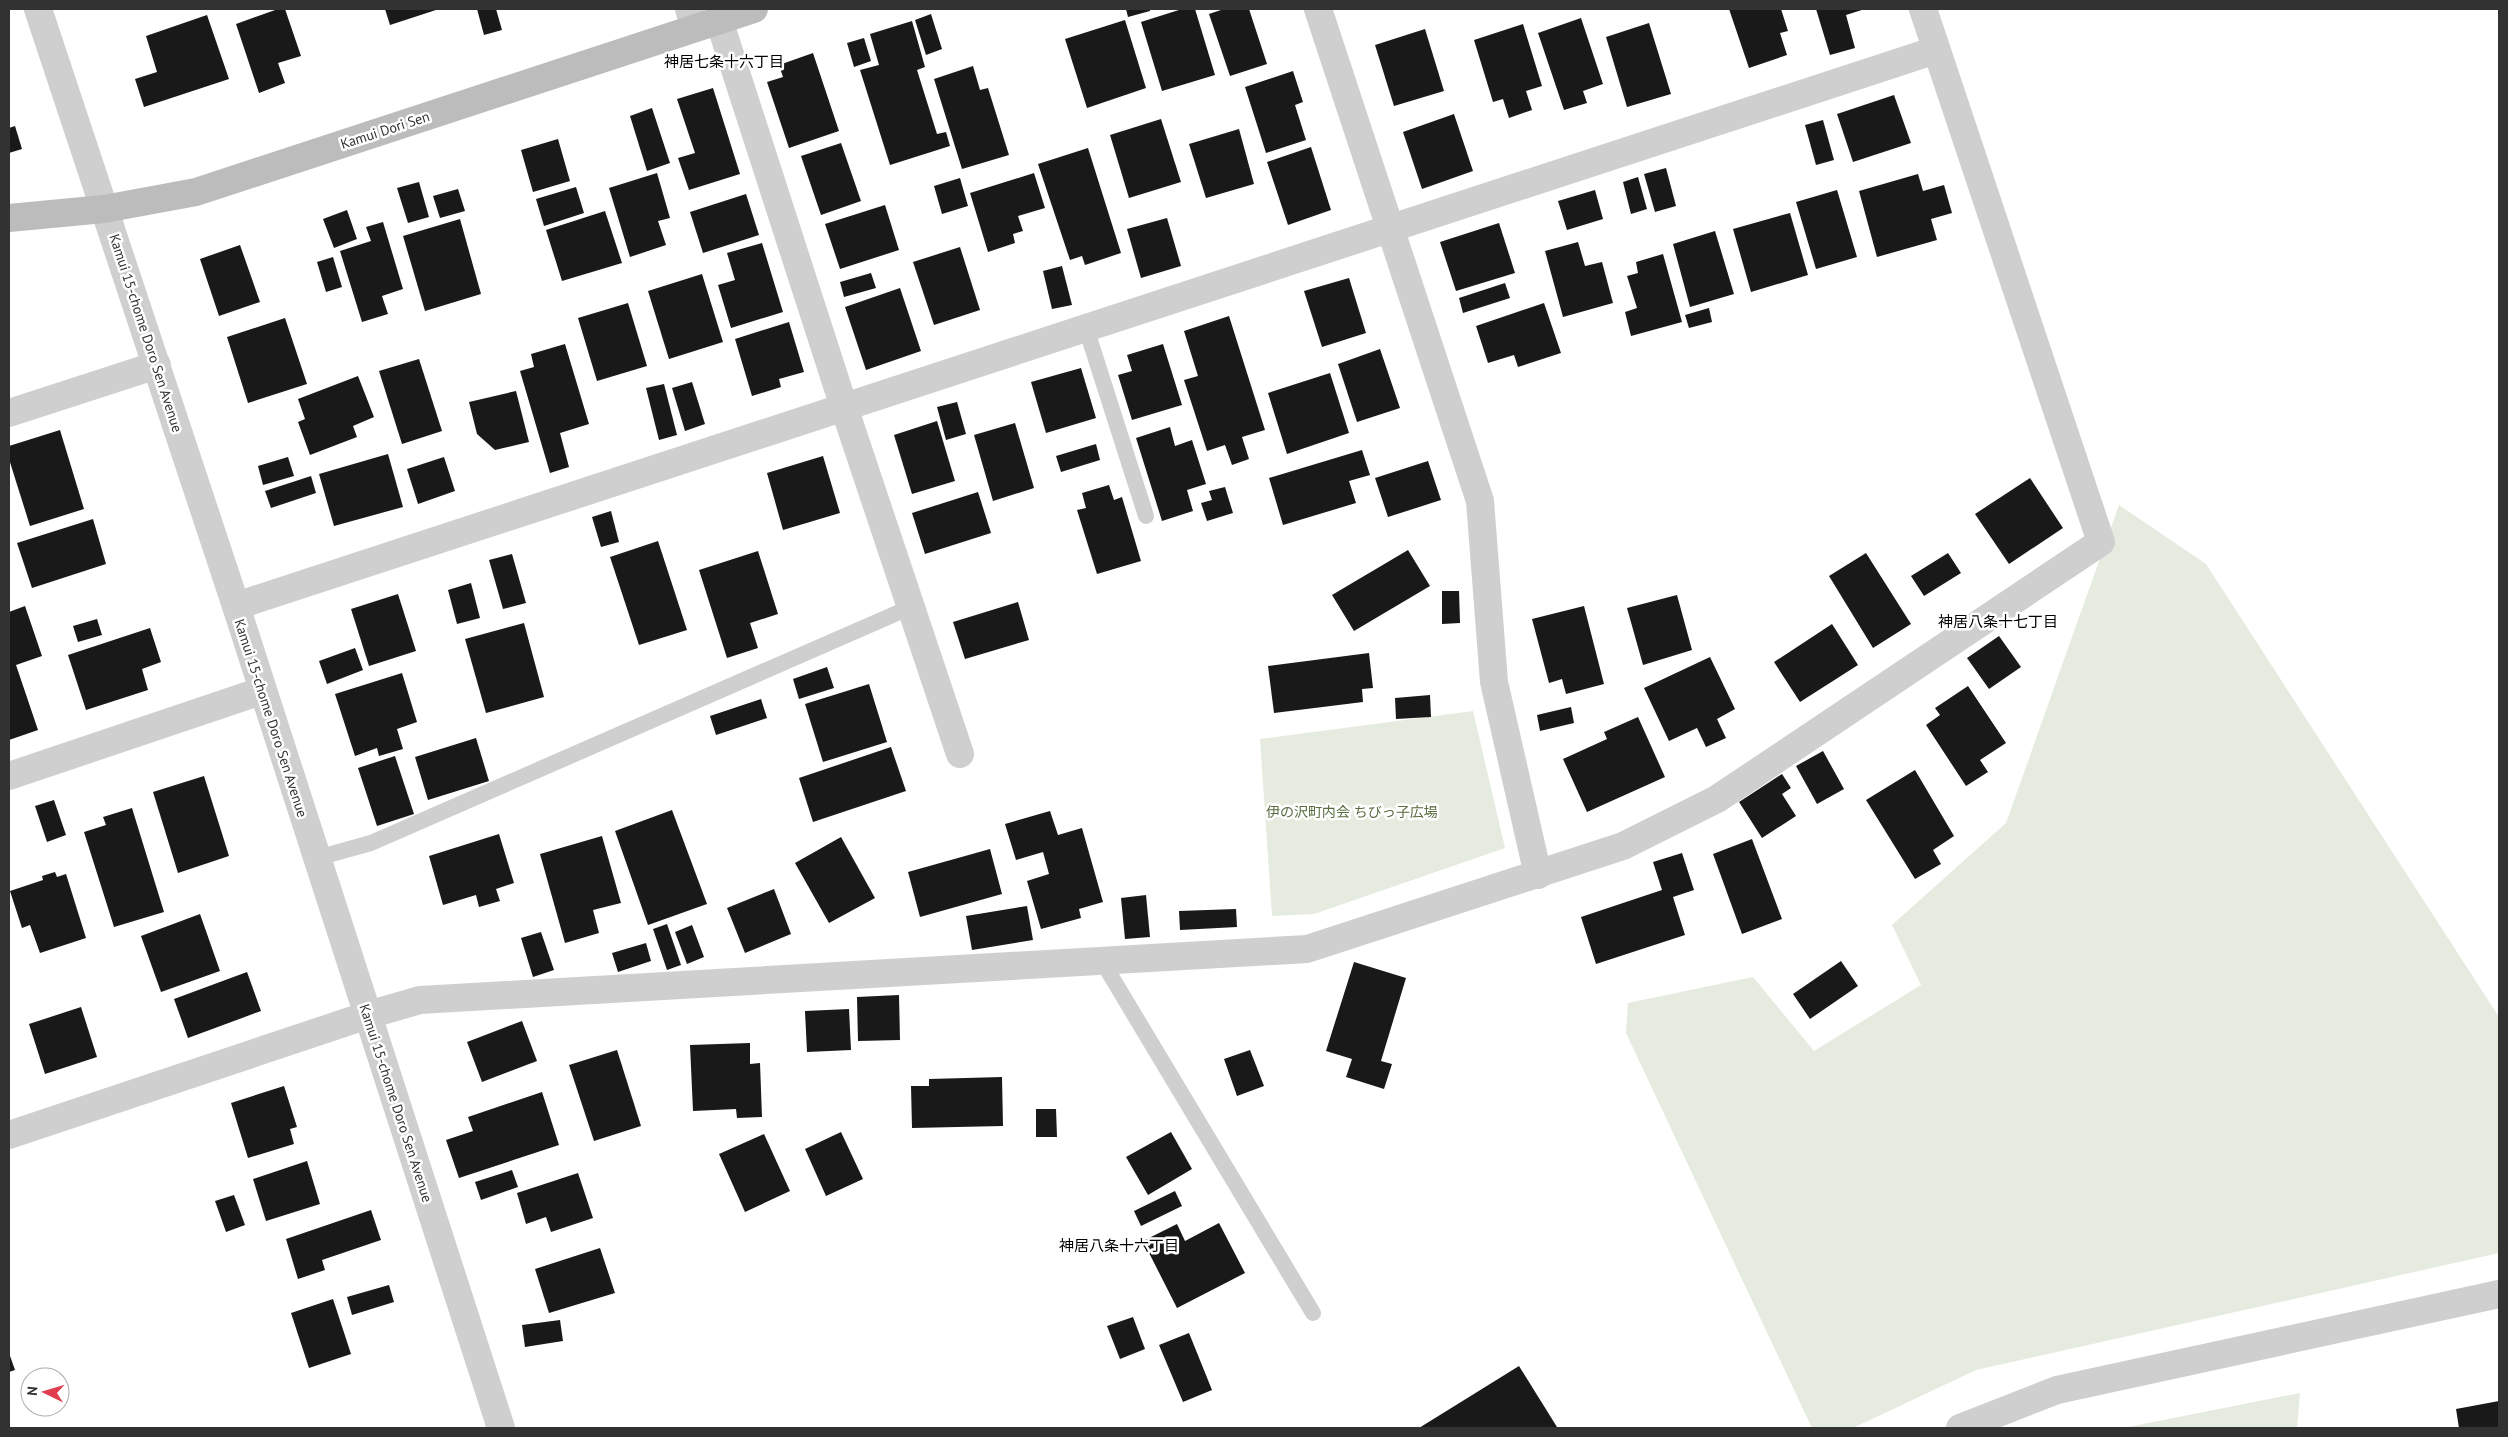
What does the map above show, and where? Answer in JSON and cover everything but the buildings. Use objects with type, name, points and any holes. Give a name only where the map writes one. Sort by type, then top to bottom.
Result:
[{"type":"street","name":"Kamui 15-chome Doro Sen Avenue","points":[[38,9],[236,606],[261,691],[317,858],[501,1428]]},
{"type":"street","name":"Kamui Dori Sen","points":[[9,218],[104,209],[196,192],[701,19],[754,9]]},
{"type":"street","points":[[1318,9],[1388,228],[1480,501],[1494,682],[1538,875]]},
{"type":"street","points":[[9,1134],[368,1015],[420,1000],[1307,949],[1624,846],[1717,798],[2101,542],[1923,9]]},
{"type":"street","points":[[701,19],[844,407],[960,754]]},
{"type":"street","points":[[236,606],[1936,50]]},
{"type":"street","points":[[9,413],[157,365]]},
{"type":"street","points":[[9,776],[261,691]]},
{"type":"street","points":[[1960,1428],[2057,1390],[2499,1294]]},
{"type":"lane","points":[[1086,328],[1146,516]]},
{"type":"lane","points":[[317,858],[371,843],[911,607]]},
{"type":"lane","points":[[1102,960],[1313,1312]]},
{"type":"green space","points":[[2119,505],[2206,564],[2499,1017],[2499,1253],[1976,1370],[1853,1428],[1812,1428],[1626,1033],[1628,1003],[1753,977],[1814,1051],[1921,985],[1892,925],[2006,823]]},
{"type":"green space","name":"伊の沢町内会 ちびっ子広場","points":[[1473,711],[1505,848],[1314,914],[1272,916],[1260,739]]},
{"type":"green space","points":[[2300,1393],[2297,1428],[2123,1428]]},
{"type":"district","name":"神居七条十六丁目","points":[[724,61]]},
{"type":"district","name":"神居八条十七丁目","points":[[1998,621]]},
{"type":"district","name":"神居八条十六丁目","points":[[1119,1245]]}]
